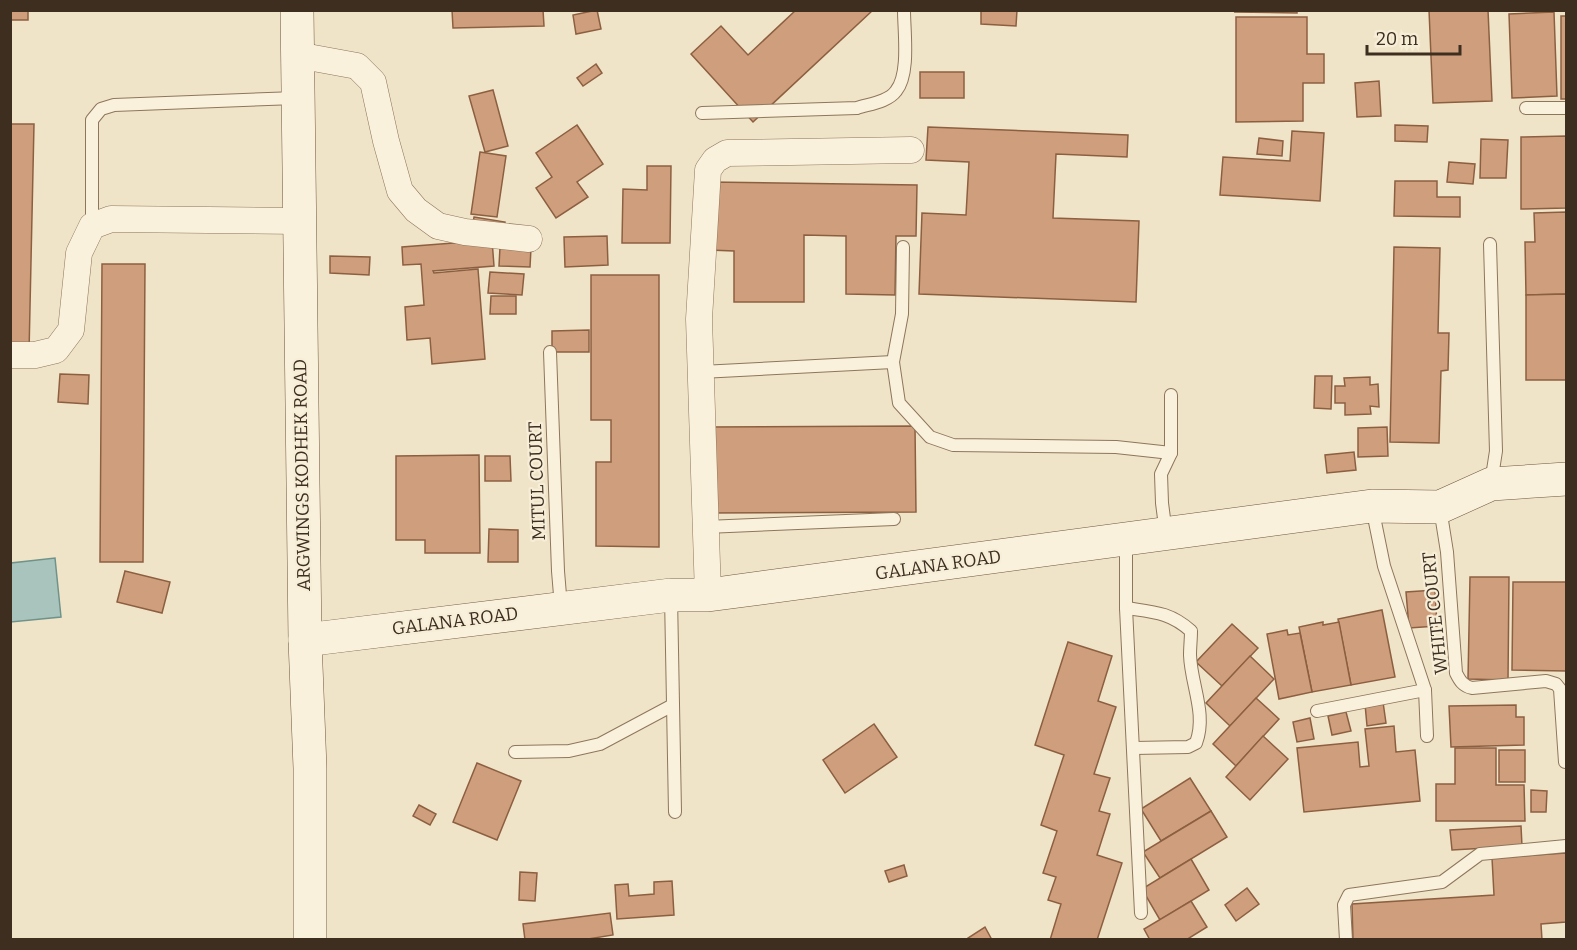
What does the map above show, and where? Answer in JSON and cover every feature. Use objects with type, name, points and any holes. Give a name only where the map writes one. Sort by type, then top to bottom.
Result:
[{"type":"main road","name":"ARGWINGS KODHEK ROAD","points":[[297,10],[305,640],[310,768],[310,939]]},
{"type":"main road","name":"GALANA ROAD","points":[[305,640],[671,595],[708,595],[1372,506],[1440,507],[1491,484],[1566,479]]},
{"type":"street","points":[[297,55],[357,66],[373,82],[400,191],[416,210],[438,226],[465,232],[529,239]]},
{"type":"street","points":[[708,595],[699,319],[708,170],[715,160],[727,153],[911,150]]},
{"type":"street","points":[[10,355],[34,356],[56,350],[71,330],[79,253],[92,226],[111,219],[299,221]]},
{"type":"lane","points":[[702,113],[857,108],[882,101],[896,91],[905,72],[904,10]]},
{"type":"lane","points":[[92,226],[92,120],[101,109],[114,105],[298,98]]},
{"type":"lane","points":[[1526,108],[1566,108]]},
{"type":"lane","points":[[1490,244],[1496,451],[1491,484]]},
{"type":"lane","points":[[903,247],[902,314],[892,362],[899,403],[930,437],[952,445],[1116,447],[1171,453]]},
{"type":"lane","name":"MITUL COURT","points":[[550,352],[561,608]]},
{"type":"lane","points":[[700,372],[892,362]]},
{"type":"lane","points":[[1166,535],[1161,474],[1171,453],[1171,395]]},
{"type":"lane","points":[[1372,506],[1384,566],[1425,690],[1427,736]]},
{"type":"lane","name":"WHITE COURT","points":[[1440,507],[1447,552],[1456,673],[1466,686],[1472,688],[1546,681],[1556,684],[1560,689],[1565,762]]},
{"type":"lane","points":[[706,527],[894,519]]},
{"type":"lane","points":[[1126,540],[1126,608],[1141,913]]},
{"type":"lane","points":[[671,595],[675,812]]},
{"type":"lane","points":[[1126,608],[1165,614],[1180,621],[1191,631],[1190,656],[1201,720],[1196,743],[1188,747],[1134,748]]},
{"type":"lane","points":[[1317,711],[1425,690]]},
{"type":"lane","points":[[515,752],[569,751],[600,744],[673,705]]},
{"type":"lane","points":[[1346,939],[1344,905],[1349,895],[1442,882],[1480,854],[1566,846]]},
{"type":"water","points":[[55,558],[61,617],[11,622],[11,563]]},
{"type":"building","points":[[10,10],[28,10],[28,20],[10,20]]},
{"type":"building","points":[[452,10],[543,10],[544,26],[453,28]]},
{"type":"building","points":[[597,10],[601,29],[576,34],[573,15]]},
{"type":"building","points":[[796,10],[873,10],[753,122],[691,54],[721,26],[748,55]]},
{"type":"building","points":[[981,10],[1017,10],[1016,26],[981,24]]},
{"type":"building","points":[[1236,10],[1297,10],[1297,13],[1235,12]]},
{"type":"building","points":[[1429,10],[1488,10],[1492,101],[1433,103]]},
{"type":"building","points":[[1554,12],[1557,96],[1512,98],[1509,14]]},
{"type":"building","points":[[1561,16],[1566,16],[1566,99],[1561,99]]},
{"type":"building","points":[[1236,17],[1307,17],[1307,54],[1324,54],[1324,83],[1303,83],[1303,121],[1236,122]]},
{"type":"building","points":[[596,64],[602,73],[583,86],[577,78]]},
{"type":"building","points":[[920,72],[964,72],[964,98],[920,98]]},
{"type":"building","points":[[1379,81],[1381,116],[1357,117],[1355,83]]},
{"type":"building","points":[[493,90],[508,146],[485,152],[469,96]]},
{"type":"building","points":[[10,124],[34,124],[29,353],[10,353]]},
{"type":"building","points":[[577,125],[603,164],[577,182],[588,197],[556,218],[536,188],[552,177],[536,153]]},
{"type":"building","points":[[1395,125],[1428,126],[1427,142],[1395,141]]},
{"type":"building","points":[[928,127],[1128,135],[1127,157],[1056,154],[1053,218],[1139,221],[1136,302],[919,294],[922,213],[966,215],[969,162],[926,160]]},
{"type":"building","points":[[1292,131],[1324,133],[1320,201],[1220,195],[1223,157],[1290,161]]},
{"type":"building","points":[[1566,136],[1566,208],[1521,209],[1521,137]]},
{"type":"building","points":[[1259,138],[1283,141],[1282,156],[1257,154]]},
{"type":"building","points":[[1481,139],[1508,140],[1506,178],[1480,178]]},
{"type":"building","points":[[480,152],[506,156],[497,217],[471,214]]},
{"type":"building","points":[[1449,162],[1475,164],[1473,184],[1447,182]]},
{"type":"building","points":[[647,166],[671,166],[670,243],[622,243],[623,189],[647,190]]},
{"type":"building","points":[[1395,181],[1437,181],[1437,197],[1460,197],[1460,217],[1394,216]]},
{"type":"building","points":[[710,182],[917,185],[916,236],[896,236],[895,295],[846,294],[846,236],[804,235],[804,302],[734,302],[734,251],[709,250]]},
{"type":"building","points":[[1566,212],[1566,294],[1526,295],[1525,242],[1535,242],[1534,213]]},
{"type":"building","points":[[474,217],[505,222],[503,234],[472,229]]},
{"type":"building","points":[[607,236],[608,265],[565,267],[564,237]]},
{"type":"building","points":[[492,240],[494,266],[433,271],[434,273],[478,269],[485,359],[432,364],[430,338],[407,340],[405,307],[424,305],[421,264],[403,265],[402,247]]},
{"type":"building","points":[[500,247],[531,248],[530,267],[499,266]]},
{"type":"building","points":[[1394,247],[1440,248],[1438,333],[1449,333],[1448,370],[1441,371],[1439,443],[1390,442]]},
{"type":"building","points":[[330,256],[370,257],[369,275],[330,273]]},
{"type":"building","points":[[102,264],[145,264],[143,562],[100,562]]},
{"type":"building","points":[[490,272],[524,274],[522,295],[488,293]]},
{"type":"building","points":[[591,275],[659,275],[659,547],[596,546],[596,462],[611,462],[611,420],[591,420]]},
{"type":"building","points":[[1566,294],[1566,380],[1526,380],[1526,295]]},
{"type":"building","points":[[491,296],[516,296],[516,314],[490,314]]},
{"type":"building","points":[[589,330],[589,352],[552,352],[552,331]]},
{"type":"building","points":[[60,374],[89,375],[88,404],[58,402]]},
{"type":"building","points":[[1315,376],[1332,376],[1331,409],[1314,408]]},
{"type":"building","points":[[1370,377],[1370,385],[1378,384],[1379,407],[1370,406],[1371,414],[1345,415],[1345,403],[1335,403],[1335,386],[1345,386],[1344,378]]},
{"type":"building","points":[[915,426],[916,512],[708,513],[708,427]]},
{"type":"building","points":[[1387,427],[1388,456],[1358,457],[1358,428]]},
{"type":"building","points":[[1354,452],[1356,470],[1327,473],[1325,455]]},
{"type":"building","points":[[479,455],[480,553],[425,553],[425,540],[396,540],[396,456]]},
{"type":"building","points":[[485,456],[510,456],[511,481],[485,481]]},
{"type":"building","points":[[489,529],[518,530],[518,562],[488,562]]},
{"type":"building","points":[[125,571],[170,582],[162,613],[117,602]]},
{"type":"building","points":[[1470,577],[1509,577],[1508,680],[1468,679]]},
{"type":"building","points":[[1513,582],[1566,582],[1566,671],[1512,670]]},
{"type":"building","points":[[1435,590],[1437,626],[1409,628],[1406,592]]},
{"type":"building","points":[[1382,610],[1395,677],[1351,685],[1338,619]]},
{"type":"building","points":[[1323,622],[1323,625],[1339,622],[1351,685],[1312,692],[1299,627]]},
{"type":"building","points":[[1232,624],[1258,648],[1222,686],[1196,662]]},
{"type":"building","points":[[1287,630],[1288,635],[1300,633],[1312,692],[1279,699],[1267,634]]},
{"type":"building","points":[[1068,642],[1112,656],[1098,701],[1116,707],[1094,774],[1110,778],[1099,811],[1110,814],[1097,855],[1122,863],[1097,940],[1050,940],[1061,904],[1048,900],[1056,877],[1043,873],[1057,831],[1041,825],[1064,755],[1035,745]]},
{"type":"building","points":[[1250,656],[1274,679],[1230,726],[1206,703]]},
{"type":"building","points":[[1256,698],[1279,719],[1236,766],[1213,744]]},
{"type":"building","points":[[1383,702],[1386,723],[1367,726],[1365,704]]},
{"type":"building","points":[[1516,705],[1516,717],[1524,717],[1524,745],[1451,747],[1449,706]]},
{"type":"building","points":[[1346,712],[1351,731],[1332,735],[1328,716]]},
{"type":"building","points":[[1310,718],[1314,739],[1297,742],[1293,722]]},
{"type":"building","points":[[874,724],[897,757],[845,793],[823,760]]},
{"type":"building","points":[[1394,726],[1396,752],[1415,750],[1420,801],[1304,812],[1297,748],[1358,742],[1360,767],[1369,766],[1365,729]]},
{"type":"building","points":[[1263,736],[1288,759],[1250,800],[1226,777]]},
{"type":"building","points":[[1455,748],[1496,748],[1496,785],[1524,785],[1525,821],[1436,821],[1436,784],[1455,784]]},
{"type":"building","points":[[1499,750],[1525,750],[1525,782],[1499,782]]},
{"type":"building","points":[[477,763],[521,781],[497,840],[453,822]]},
{"type":"building","points":[[1190,778],[1211,811],[1161,841],[1141,809]]},
{"type":"building","points":[[1531,790],[1547,791],[1546,812],[1531,812]]},
{"type":"building","points":[[419,805],[436,814],[430,825],[413,816]]},
{"type":"building","points":[[1211,811],[1227,837],[1160,878],[1143,852]]},
{"type":"building","points":[[1521,826],[1522,846],[1452,850],[1450,830]]},
{"type":"building","points":[[1566,853],[1566,922],[1541,924],[1542,940],[1353,940],[1352,904],[1494,895],[1492,858]]},
{"type":"building","points":[[1191,859],[1209,890],[1160,920],[1142,889]]},
{"type":"building","points":[[904,865],[907,876],[889,882],[885,871]]},
{"type":"building","points":[[520,872],[537,873],[535,901],[519,900]]},
{"type":"building","points":[[672,881],[674,915],[617,919],[615,885],[628,884],[629,896],[654,894],[654,882]]},
{"type":"building","points":[[1247,888],[1259,904],[1236,921],[1225,905]]},
{"type":"building","points":[[1191,901],[1207,927],[1186,940],[1150,940],[1144,929]]},
{"type":"building","points":[[610,913],[613,935],[582,940],[525,940],[523,924]]},
{"type":"building","points":[[985,927],[992,940],[969,940],[968,938]]}]
